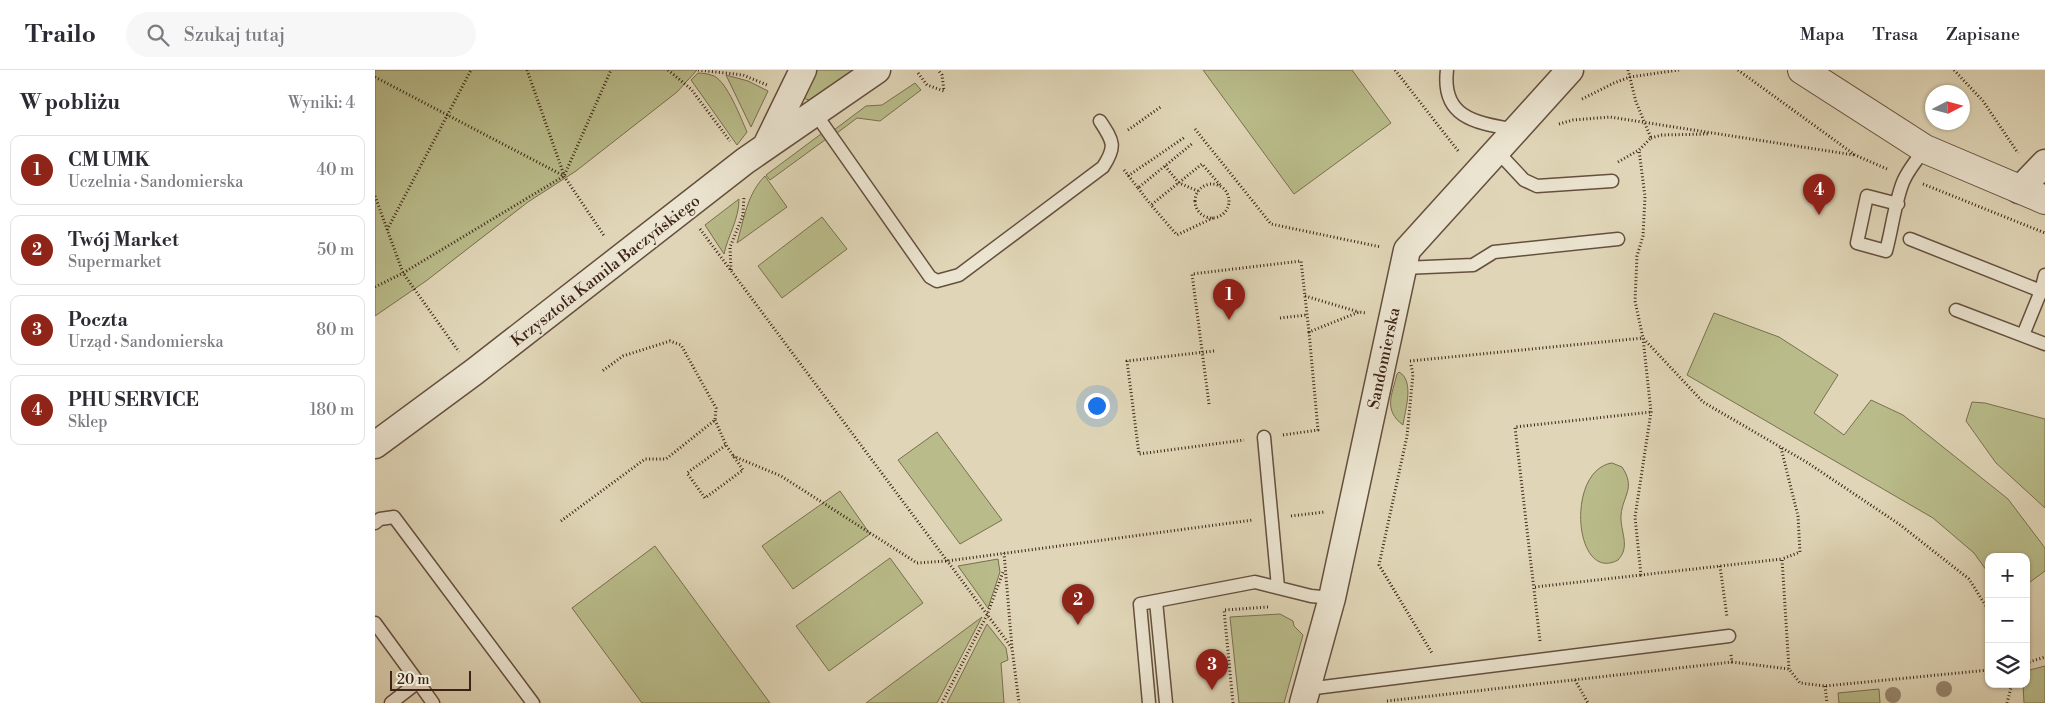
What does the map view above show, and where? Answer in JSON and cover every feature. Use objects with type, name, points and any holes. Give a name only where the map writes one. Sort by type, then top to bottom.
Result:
[{"type":"street","name":"Krzysztofa Kamila Baczyńskiego","points":[[375,446],[755,155],[803,70]]},
{"type":"street","points":[[755,155],[877,70]]},
{"type":"street","name":"Sandomierska","points":[[1305,696],[1332,598],[1407,250],[1570,70]]},
{"type":"street","points":[[1802,70],[1925,149],[2032,176],[2045,200]]},
{"type":"lane","points":[[1447,70],[1446,79],[1451,103],[1459,112],[1470,119],[1516,130]]},
{"type":"lane","points":[[815,113],[930,277],[937,281],[959,275],[1103,167],[1112,154],[1113,145],[1100,121]]},
{"type":"lane","points":[[1898,204],[1867,196],[1857,243],[1886,250],[1906,177],[1925,149]]},
{"type":"lane","points":[[1497,151],[1524,180],[1537,186],[1612,181]]},
{"type":"lane","points":[[1403,268],[1473,265],[1494,252],[1618,239]]},
{"type":"lane","points":[[1911,239],[2043,292]]},
{"type":"lane","points":[[2023,335],[2043,292],[2045,276]]},
{"type":"lane","points":[[1955,310],[2045,344]]},
{"type":"lane","points":[[1264,437],[1270,518],[1279,587]]},
{"type":"lane","points":[[375,523],[380,519],[394,517],[533,703]]},
{"type":"lane","points":[[1149,703],[1140,604],[1255,582],[1311,596],[1332,598]]},
{"type":"lane","points":[[1156,602],[1166,703]]},
{"type":"lane","points":[[375,622],[433,703]]},
{"type":"lane","points":[[1305,696],[1729,636]]},
{"type":"lane","points":[[391,703],[418,682]]},
{"type":"path","points":[[387,230],[471,70]]},
{"type":"path","points":[[527,70],[564,176],[619,258]]},
{"type":"path","points":[[375,287],[403,274],[564,176],[611,70]]},
{"type":"path","points":[[668,70],[691,89],[755,155]]},
{"type":"path","points":[[698,70],[743,75],[768,86]]},
{"type":"path","points":[[918,73],[927,85],[944,91],[942,75],[938,70]]},
{"type":"path","points":[[1395,70],[1460,154]]},
{"type":"path","points":[[1628,70],[1637,102],[1651,138]]},
{"type":"path","points":[[1576,102],[1630,77],[1679,70]]},
{"type":"path","points":[[1739,70],[1855,155],[2045,233]]},
{"type":"path","points":[[1954,70],[1983,101],[2032,176]]},
{"type":"path","points":[[375,77],[564,176]]},
{"type":"path","points":[[1112,141],[1162,106]]},
{"type":"path","points":[[1556,125],[1573,120],[1611,116],[1855,155]]},
{"type":"path","points":[[1195,129],[1271,224],[1382,248]]},
{"type":"path","points":[[1617,162],[1639,150],[1651,138],[1662,135],[1719,134]]},
{"type":"path","points":[[1128,176],[1185,137]]},
{"type":"path","points":[[1138,188],[1193,143]]},
{"type":"path","points":[[1639,150],[1645,196],[1643,236],[1637,256],[1635,301],[1643,338],[1651,412],[1635,517],[1641,575]]},
{"type":"path","points":[[1112,154],[1151,205],[1177,235],[1223,214],[1229,206],[1228,195],[1202,164],[1151,205]]},
{"type":"path","points":[[1165,166],[1179,183],[1198,191]]},
{"type":"path","points":[[1213,218],[1202,215],[1198,211],[1195,200],[1198,191],[1205,185],[1221,186]]},
{"type":"path","points":[[732,271],[730,247],[743,215],[745,188]]},
{"type":"path","points":[[375,196],[403,274],[474,372]]},
{"type":"path","points":[[697,224],[1012,648]]},
{"type":"path","points":[[1209,404],[1202,352],[1192,274],[1301,261],[1318,430],[1139,454],[1127,361],[1202,352],[1214,351]]},
{"type":"path","points":[[1305,296],[1359,312],[1373,313]]},
{"type":"path","points":[[1309,332],[1359,312]]},
{"type":"path","points":[[1280,318],[1307,315]]},
{"type":"path","points":[[1410,361],[1643,338]]},
{"type":"path","points":[[1643,338],[1703,402],[1781,448],[1899,524],[1969,579],[1985,605]]},
{"type":"path","points":[[601,372],[623,356],[670,341],[681,344],[716,408],[715,420],[726,446],[743,470],[705,498],[687,473],[726,446]]},
{"type":"path","points":[[1408,355],[1413,374],[1407,436],[1379,565],[1434,656]]},
{"type":"path","points":[[1651,412],[1515,427],[1535,587],[1782,559],[1800,552],[1798,516],[1781,448]]},
{"type":"path","points":[[561,521],[645,459],[666,459],[715,420]]},
{"type":"path","points":[[733,456],[781,476],[917,563],[947,561],[1328,512]]},
{"type":"path","points":[[1004,553],[1004,569],[1019,703]]},
{"type":"path","points":[[1782,559],[1789,669],[1800,683],[1825,686],[1985,670]]},
{"type":"path","points":[[1720,566],[1732,662]]},
{"type":"path","points":[[942,703],[987,615],[1004,569]]},
{"type":"path","points":[[1233,703],[1224,610],[1277,607]]},
{"type":"path","points":[[2030,662],[2045,657]]},
{"type":"path","points":[[1384,702],[1732,662],[1789,669]]},
{"type":"path","points":[[1575,680],[1588,703]]},
{"type":"path","points":[[1825,686],[1827,703]]},
{"type":"path","points":[[2007,703],[2011,688]]},
{"type":"green space","points":[[375,70],[697,70],[677,92],[576,171],[528,202],[426,281],[375,316]]},
{"type":"green space","points":[[812,70],[853,70],[809,100],[803,98]]},
{"type":"green space","points":[[1203,70],[1352,70],[1391,123],[1294,194]]},
{"type":"green space","points":[[698,73],[712,75],[719,80],[733,101],[747,132],[737,145],[691,80]]},
{"type":"green space","points":[[726,75],[748,81],[768,91],[751,127]]},
{"type":"green space","points":[[915,83],[921,90],[880,121],[857,118],[837,133],[834,130],[866,106],[882,105]]},
{"type":"green space","points":[[825,131],[829,137],[770,180],[766,175]]},
{"type":"green space","points":[[765,176],[787,207],[737,243],[750,199]]},
{"type":"green space","points":[[739,199],[739,207],[724,254],[705,225]]},
{"type":"green space","points":[[822,217],[847,249],[782,298],[758,266]]},
{"type":"green space","points":[[1714,313],[1779,337],[1838,375],[1814,413],[1844,435],[1871,400],[1903,415],[2008,499],[2045,548],[2045,571],[2030,582],[2030,553],[1985,553],[1985,568],[1974,553],[1933,518],[1687,375]]},
{"type":"green space","points":[[1399,372],[1404,376],[1408,389],[1403,425],[1393,414],[1391,408],[1391,395]]},
{"type":"green space","points":[[1972,402],[1985,403],[2045,419],[2045,508],[1996,463],[1966,421]]},
{"type":"green space","points":[[937,432],[1002,520],[960,544],[898,460]]},
{"type":"green space","points":[[1612,463],[1622,467],[1628,481],[1621,515],[1624,549],[1618,560],[1603,563],[1592,556],[1584,542],[1581,523],[1582,503],[1587,484],[1597,470]]},
{"type":"green space","points":[[840,491],[870,534],[793,589],[762,546]]},
{"type":"green space","points":[[655,546],[770,703],[642,703],[572,608]]},
{"type":"green space","points":[[890,558],[923,603],[829,671],[796,626]]},
{"type":"green space","points":[[998,559],[1000,572],[988,608],[958,566]]},
{"type":"green space","points":[[1280,614],[1293,621],[1294,626],[1303,635],[1284,703],[1239,703],[1230,617]]},
{"type":"green space","points":[[982,617],[937,703],[866,703]]},
{"type":"green space","points":[[987,624],[1006,648],[1008,660],[1001,663],[1004,703],[947,703]]},
{"type":"green space","points":[[2045,666],[2045,703],[2024,703],[2023,688],[2030,688],[2030,670]]},
{"type":"green space","points":[[1879,689],[1880,703],[1839,703],[1838,693]]},
{"type":"place","name":"PHU SERVICE","points":[[1819,215]]},
{"type":"place","name":"CM UMK","points":[[1229,320]]},
{"type":"place","name":"Twój Market","points":[[1078,625]]},
{"type":"place","name":"Poczta","points":[[1212,690]]}]
